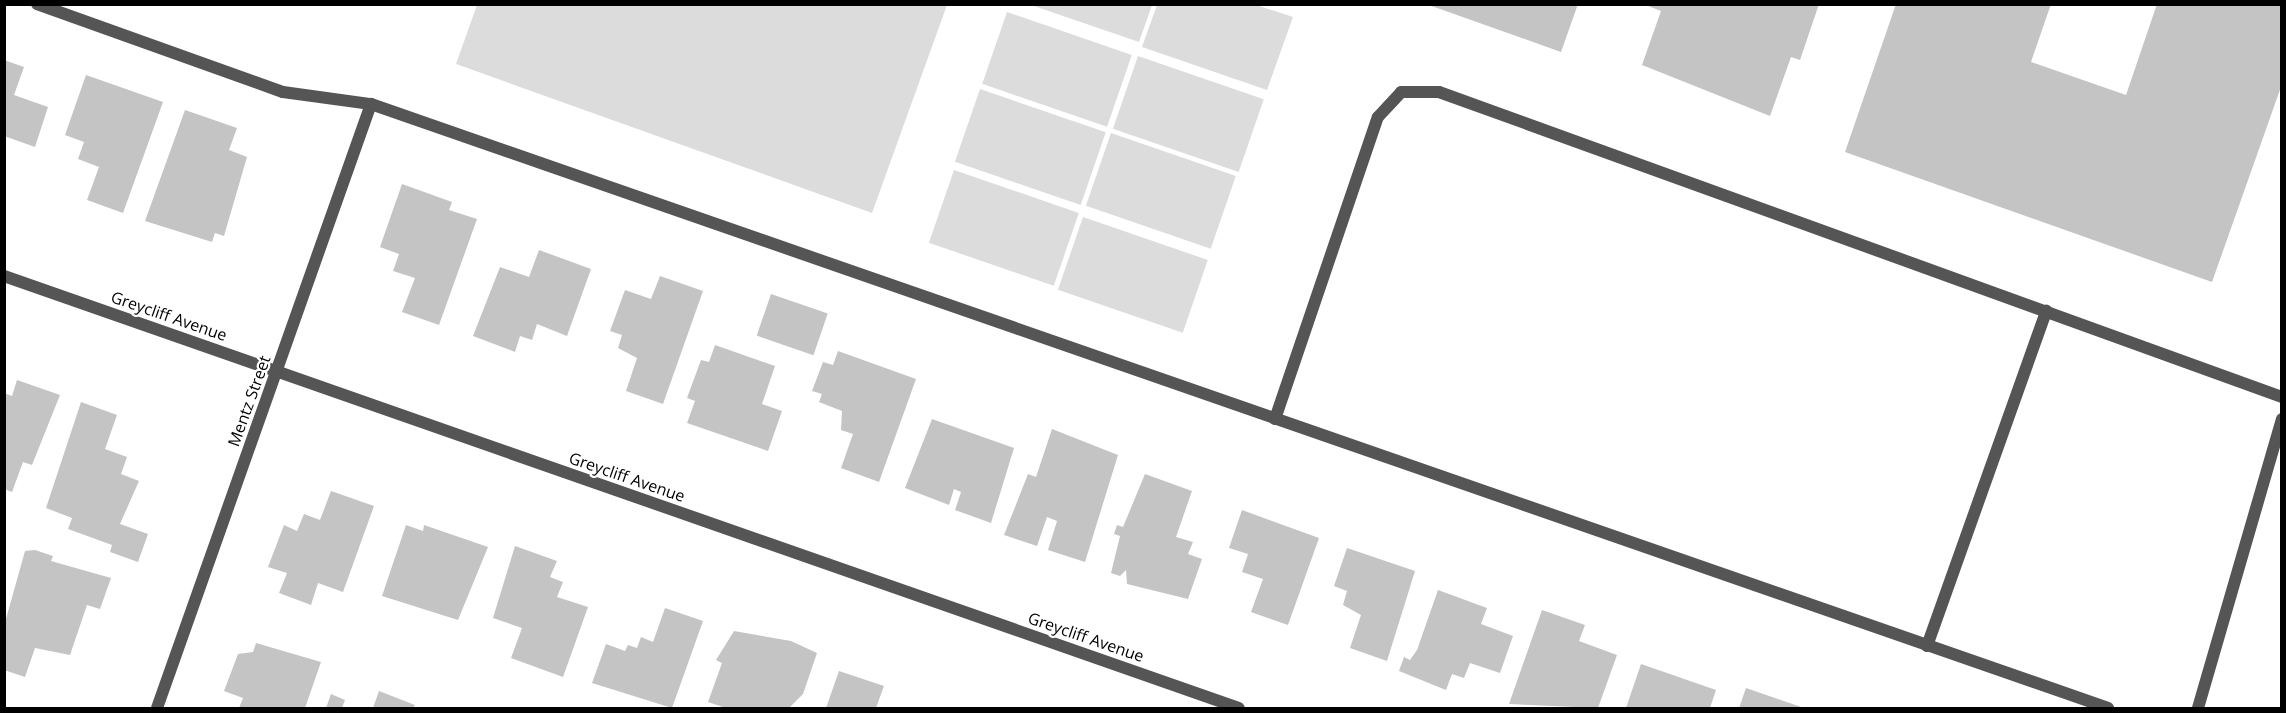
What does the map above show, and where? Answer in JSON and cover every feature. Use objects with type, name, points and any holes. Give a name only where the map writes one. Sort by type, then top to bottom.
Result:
[{"type":"street","points":[[36,4],[283,92],[370,104],[2108,708]]},
{"type":"street","points":[[1275,419],[1378,117],[1401,92],[1439,92],[2282,397]]},
{"type":"street","name":"Mentz Street","points":[[157,708],[370,104]]},
{"type":"street","name":"Greycliff Avenue","points":[[4,276],[1239,708]]},
{"type":"street","points":[[1927,646],[2046,311]]},
{"type":"street","points":[[2198,708],[2282,419]]},
{"type":"shaded area","points":[[477,4],[947,5],[872,213],[456,64]]},
{"type":"shaded area","points":[[1031,5],[1152,5],[1139,42]]},
{"type":"shaded area","points":[[1157,5],[1256,5],[1293,17],[1267,90],[1142,47]]},
{"type":"shaded area","points":[[1007,12],[1132,55],[1107,127],[982,84]]},
{"type":"shaded area","points":[[1138,56],[1264,99],[1239,172],[1113,129]]},
{"type":"shaded area","points":[[980,89],[1106,132],[1081,205],[955,162]]},
{"type":"shaded area","points":[[1111,133],[1236,176],[1211,249],[1086,206]]},
{"type":"shaded area","points":[[954,170],[1079,213],[1054,286],[929,243]]},
{"type":"shaded area","points":[[1083,217],[1208,260],[1183,333],[1058,290]]},
{"type":"building","points":[[1426,4],[1578,4],[1561,52]]},
{"type":"building","points":[[1643,4],[1819,4],[1800,60],[1791,57],[1770,116],[1642,65],[1661,11]]},
{"type":"building","points":[[1896,4],[2051,4],[2031,62],[2126,95],[2157,4],[2282,4],[2282,84],[2212,282],[1845,152]]},
{"type":"building","points":[[4,60],[24,67],[14,95],[48,107],[35,147],[4,136]]},
{"type":"building","points":[[86,75],[163,102],[123,213],[87,200],[99,167],[78,159],[84,142],[65,135]]},
{"type":"building","points":[[185,110],[237,128],[229,150],[247,157],[224,236],[215,233],[212,242],[145,221]]},
{"type":"building","points":[[402,184],[452,202],[449,210],[477,219],[439,325],[402,312],[415,278],[393,271],[399,254],[380,247]]},
{"type":"building","points":[[539,250],[591,269],[567,336],[537,324],[532,340],[520,336],[515,352],[473,336],[500,267],[529,277]]},
{"type":"building","points":[[660,276],[703,291],[663,404],[626,391],[637,358],[618,348],[622,335],[610,331],[625,290],[651,299]]},
{"type":"building","points":[[771,294],[828,314],[813,355],[757,336]]},
{"type":"building","points":[[715,345],[775,366],[762,404],[782,411],[768,451],[687,423],[695,401],[687,398],[701,360],[709,362]]},
{"type":"building","points":[[838,351],[916,379],[879,482],[841,468],[853,434],[841,430],[842,411],[819,402],[822,394],[812,391],[823,362],[833,365]]},
{"type":"building","points":[[17,380],[60,395],[32,465],[23,462],[12,492],[4,489],[4,393],[12,396]]},
{"type":"building","points":[[81,402],[117,415],[105,449],[127,457],[121,474],[139,481],[120,524],[148,534],[138,562],[110,552],[112,545],[68,529],[72,518],[46,508]]},
{"type":"building","points":[[932,419],[1014,448],[991,523],[955,510],[961,492],[954,489],[949,505],[905,488]]},
{"type":"building","points":[[1052,429],[1118,455],[1085,562],[1048,550],[1057,521],[1047,517],[1037,546],[1004,535],[1028,474],[1036,477]]},
{"type":"building","points":[[1145,474],[1192,491],[1176,537],[1193,542],[1188,554],[1202,559],[1188,599],[1127,584],[1126,570],[1120,576],[1111,573],[1120,536],[1114,534],[1117,525],[1123,527]]},
{"type":"building","points":[[331,491],[374,506],[343,592],[318,583],[311,605],[279,593],[287,573],[268,567],[284,525],[297,531],[304,514],[320,520]]},
{"type":"building","points":[[1242,510],[1319,538],[1288,625],[1251,612],[1263,579],[1242,572],[1248,554],[1229,548]]},
{"type":"building","points":[[406,525],[423,531],[424,525],[488,547],[458,620],[382,596]]},
{"type":"building","points":[[515,546],[557,561],[550,577],[563,582],[557,597],[588,607],[563,677],[511,658],[522,628],[493,618]]},
{"type":"building","points":[[1347,548],[1415,571],[1387,661],[1350,648],[1361,615],[1343,605],[1347,591],[1334,586]]},
{"type":"building","points":[[35,550],[53,556],[51,561],[111,578],[100,609],[87,605],[70,655],[35,648],[25,677],[4,670],[4,626],[25,551]]},
{"type":"building","points":[[1438,590],[1487,608],[1481,624],[1513,636],[1500,673],[1470,663],[1464,678],[1452,674],[1446,690],[1399,671],[1404,657],[1410,660],[1417,650]]},
{"type":"building","points":[[665,608],[703,621],[672,708],[592,683],[606,644],[625,651],[628,645],[637,648],[641,637],[653,642]]},
{"type":"building","points":[[1542,610],[1585,625],[1579,641],[1617,655],[1598,708],[1509,704]]},
{"type":"building","points":[[734,631],[791,641],[817,653],[803,694],[789,708],[726,708],[708,702],[722,663],[716,660]]},
{"type":"building","points":[[256,643],[321,662],[305,708],[239,708],[243,698],[224,691],[238,654],[253,652]]},
{"type":"building","points":[[1641,664],[1716,690],[1710,708],[1626,708]]},
{"type":"building","points":[[839,671],[884,686],[876,708],[826,708]]},
{"type":"building","points":[[1746,688],[1804,708],[1739,708]]},
{"type":"building","points":[[379,691],[415,705],[413,708],[373,708]]},
{"type":"building","points":[[331,694],[345,700],[342,708],[326,708]]}]
